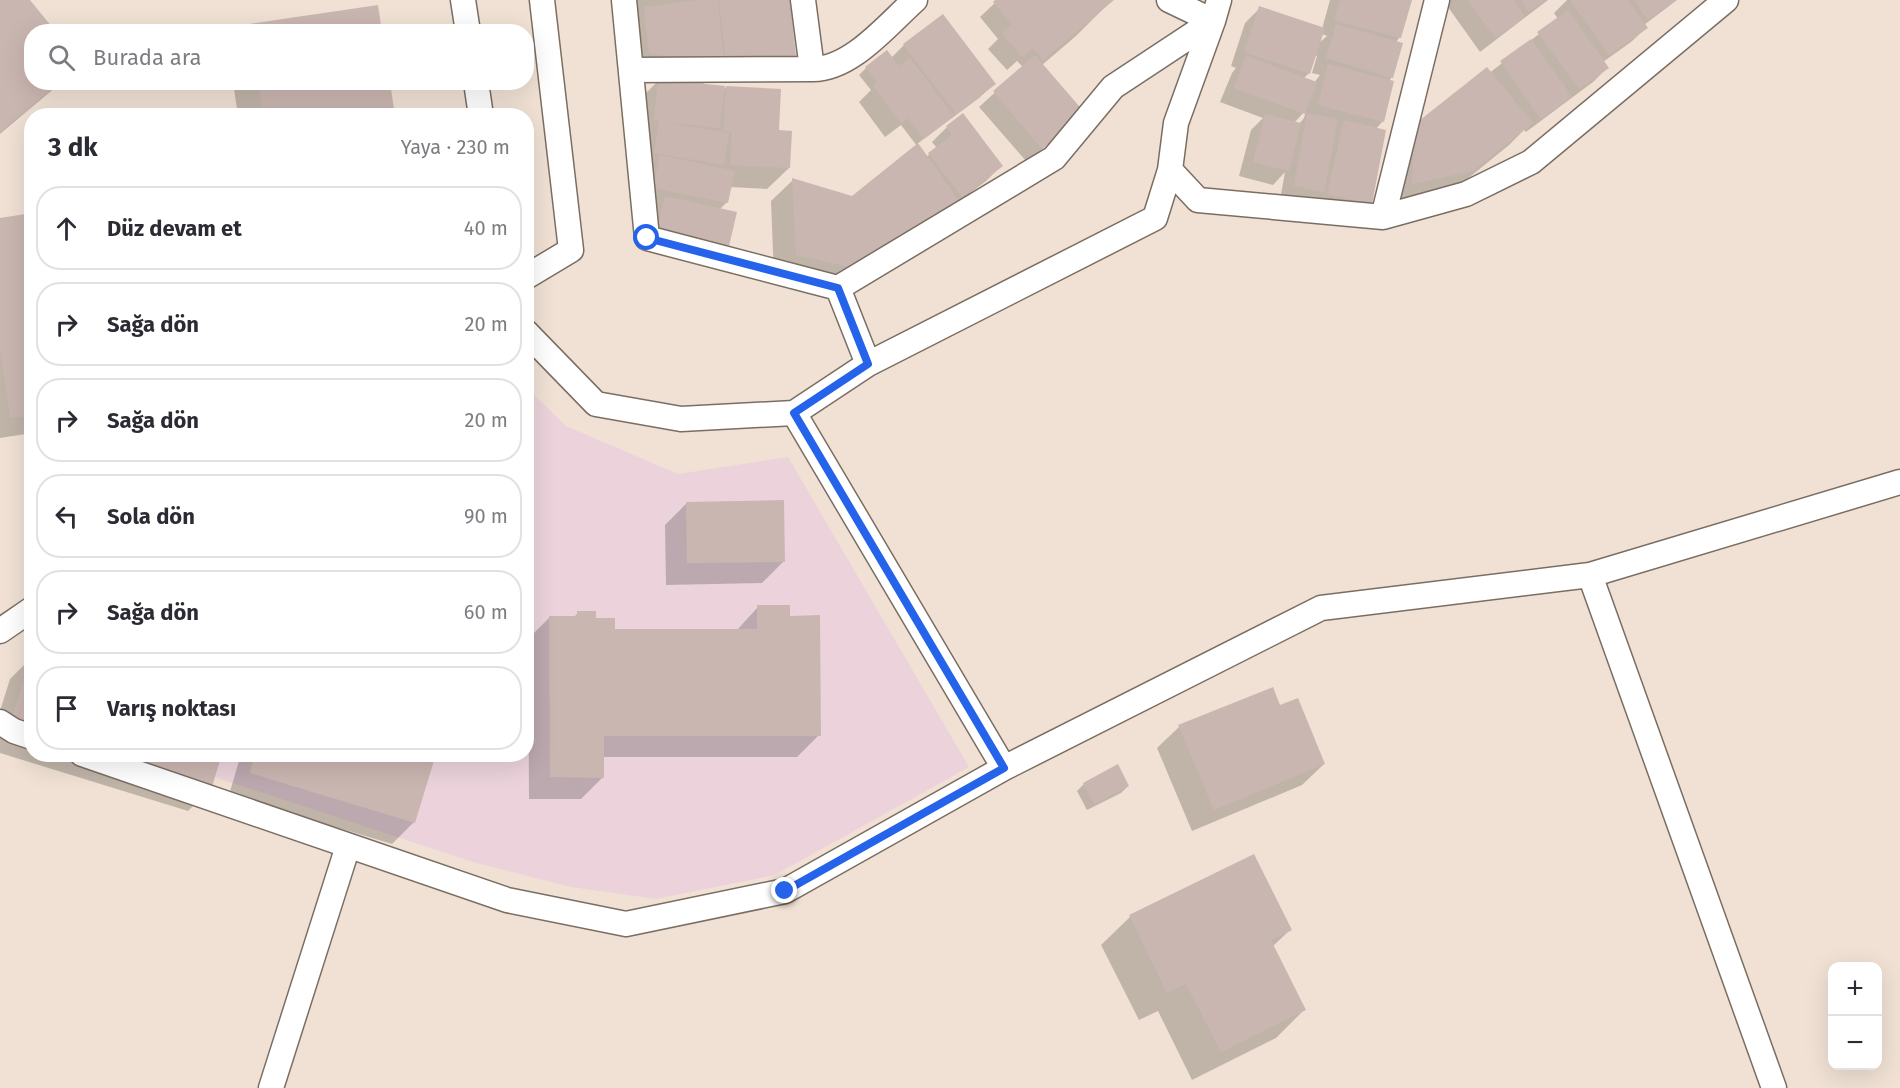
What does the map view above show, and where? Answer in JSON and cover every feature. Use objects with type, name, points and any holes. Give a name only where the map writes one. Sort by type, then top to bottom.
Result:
[{"type":"street","points":[[463,0],[467,24]]},
{"type":"street","points":[[534,272],[570,250],[542,0]]},
{"type":"street","points":[[624,0],[647,238],[838,288],[1054,158],[1113,87],[1216,10]]},
{"type":"street","points":[[803,0],[812,69]]},
{"type":"street","points":[[631,70],[825,69],[856,54],[915,0]]},
{"type":"street","points":[[1169,0],[1216,10]]},
{"type":"street","points":[[1383,217],[1437,0]]},
{"type":"street","points":[[1170,170],[1198,200],[1383,217],[1466,194],[1531,162],[1726,0]]},
{"type":"street","points":[[534,340],[596,404],[681,419],[794,413],[868,364],[1155,218],[1170,170],[1176,123],[1216,10]]},
{"type":"street","points":[[477,90],[480,108]]},
{"type":"street","points":[[838,288],[868,364]]},
{"type":"street","points":[[794,413],[1004,768]]},
{"type":"street","points":[[105,762],[507,900],[626,924],[785,891],[1004,768],[1321,608],[1590,575],[1900,482]]},
{"type":"street","points":[[1590,575],[1773,1088]]},
{"type":"street","points":[[0,631],[24,614]]},
{"type":"street","points":[[0,723],[24,734]]},
{"type":"street","points":[[271,1088],[348,846]]},
{"type":"shaded area","points":[[534,395],[566,426],[678,474],[788,457],[969,767],[775,875],[656,899],[571,887],[476,863],[168,762],[534,762]]},
{"type":"building","points":[[0,0],[30,0],[50,24],[24,24],[24,90],[50,90],[29,108],[24,108],[24,112],[0,132]]},
{"type":"building","points":[[718,0],[724,65],[649,53],[644,7]]},
{"type":"building","points":[[719,0],[790,0],[796,56],[726,62]]},
{"type":"building","points":[[995,0],[1114,0],[1043,60],[1033,48],[1022,57],[1002,33],[1012,24],[993,2]]},
{"type":"building","points":[[1340,0],[1412,0],[1401,38],[1334,20]]},
{"type":"building","points":[[1468,0],[1514,0],[1525,17],[1495,38]]},
{"type":"building","points":[[1521,0],[1546,0],[1529,12]]},
{"type":"building","points":[[1570,0],[1628,0],[1648,28],[1609,55]]},
{"type":"building","points":[[1634,0],[1676,0],[1648,20]]},
{"type":"building","points":[[378,5],[381,24],[249,24]]},
{"type":"building","points":[[1259,6],[1325,28],[1310,74],[1244,52]]},
{"type":"building","points":[[1568,10],[1609,68],[1579,89],[1537,32]]},
{"type":"building","points":[[943,14],[996,84],[956,114],[903,44]]},
{"type":"building","points":[[1336,24],[1403,43],[1393,78],[1326,58]]},
{"type":"building","points":[[1531,39],[1572,97],[1541,119],[1500,61]]},
{"type":"building","points":[[887,50],[899,66],[910,58],[954,116],[924,139],[908,118],[901,123],[873,86],[877,82],[865,67]]},
{"type":"building","points":[[1035,55],[1085,113],[1042,149],[993,91]]},
{"type":"building","points":[[1246,56],[1317,82],[1305,114],[1234,88]]},
{"type":"building","points":[[1328,64],[1394,81],[1384,122],[1318,105]]},
{"type":"building","points":[[1487,67],[1533,123],[1473,171],[1412,184],[1415,124]]},
{"type":"building","points":[[658,79],[725,86],[720,128],[662,122],[729,133],[724,165],[654,153],[659,121],[654,120]]},
{"type":"building","points":[[726,86],[781,89],[779,130],[792,131],[790,168],[730,165],[732,132],[723,131]]},
{"type":"building","points":[[259,90],[391,90],[394,108],[262,108]]},
{"type":"building","points":[[963,113],[1003,166],[962,197],[928,153],[952,135],[946,126]]},
{"type":"building","points":[[1307,113],[1338,119],[1324,192],[1294,186]]},
{"type":"building","points":[[1265,114],[1301,123],[1289,171],[1253,162]]},
{"type":"building","points":[[1344,120],[1386,130],[1372,204],[1327,194]]},
{"type":"building","points":[[918,143],[959,201],[917,227],[860,269],[796,255],[792,178],[852,196]]},
{"type":"building","points":[[660,155],[735,171],[728,203],[653,188]]},
{"type":"building","points":[[665,196],[737,212],[729,246],[657,231]]},
{"type":"building","points":[[24,214],[24,416],[10,418],[0,346],[0,218]]},
{"type":"building","points":[[784,500],[785,562],[687,563],[686,502]]},
{"type":"building","points":[[757,605],[790,605],[790,616],[820,615],[821,736],[604,736],[604,778],[550,777],[549,616],[577,616],[577,611],[596,611],[596,618],[615,618],[615,629],[757,629]]},
{"type":"building","points":[[24,679],[24,733],[9,728]]},
{"type":"building","points":[[1273,687],[1280,705],[1298,698],[1325,764],[1214,810],[1178,725]]},
{"type":"building","points":[[122,762],[220,762],[211,790]]},
{"type":"building","points":[[253,762],[434,762],[415,823],[250,773]]},
{"type":"building","points":[[1118,764],[1129,786],[1094,804],[1083,783]]},
{"type":"building","points":[[1254,854],[1292,930],[1271,940],[1306,1010],[1221,1052],[1186,984],[1167,993],[1129,915]]},
{"type":"route","points":[[647,238],[838,288],[868,364],[794,413],[1004,768],[785,891]]}]
